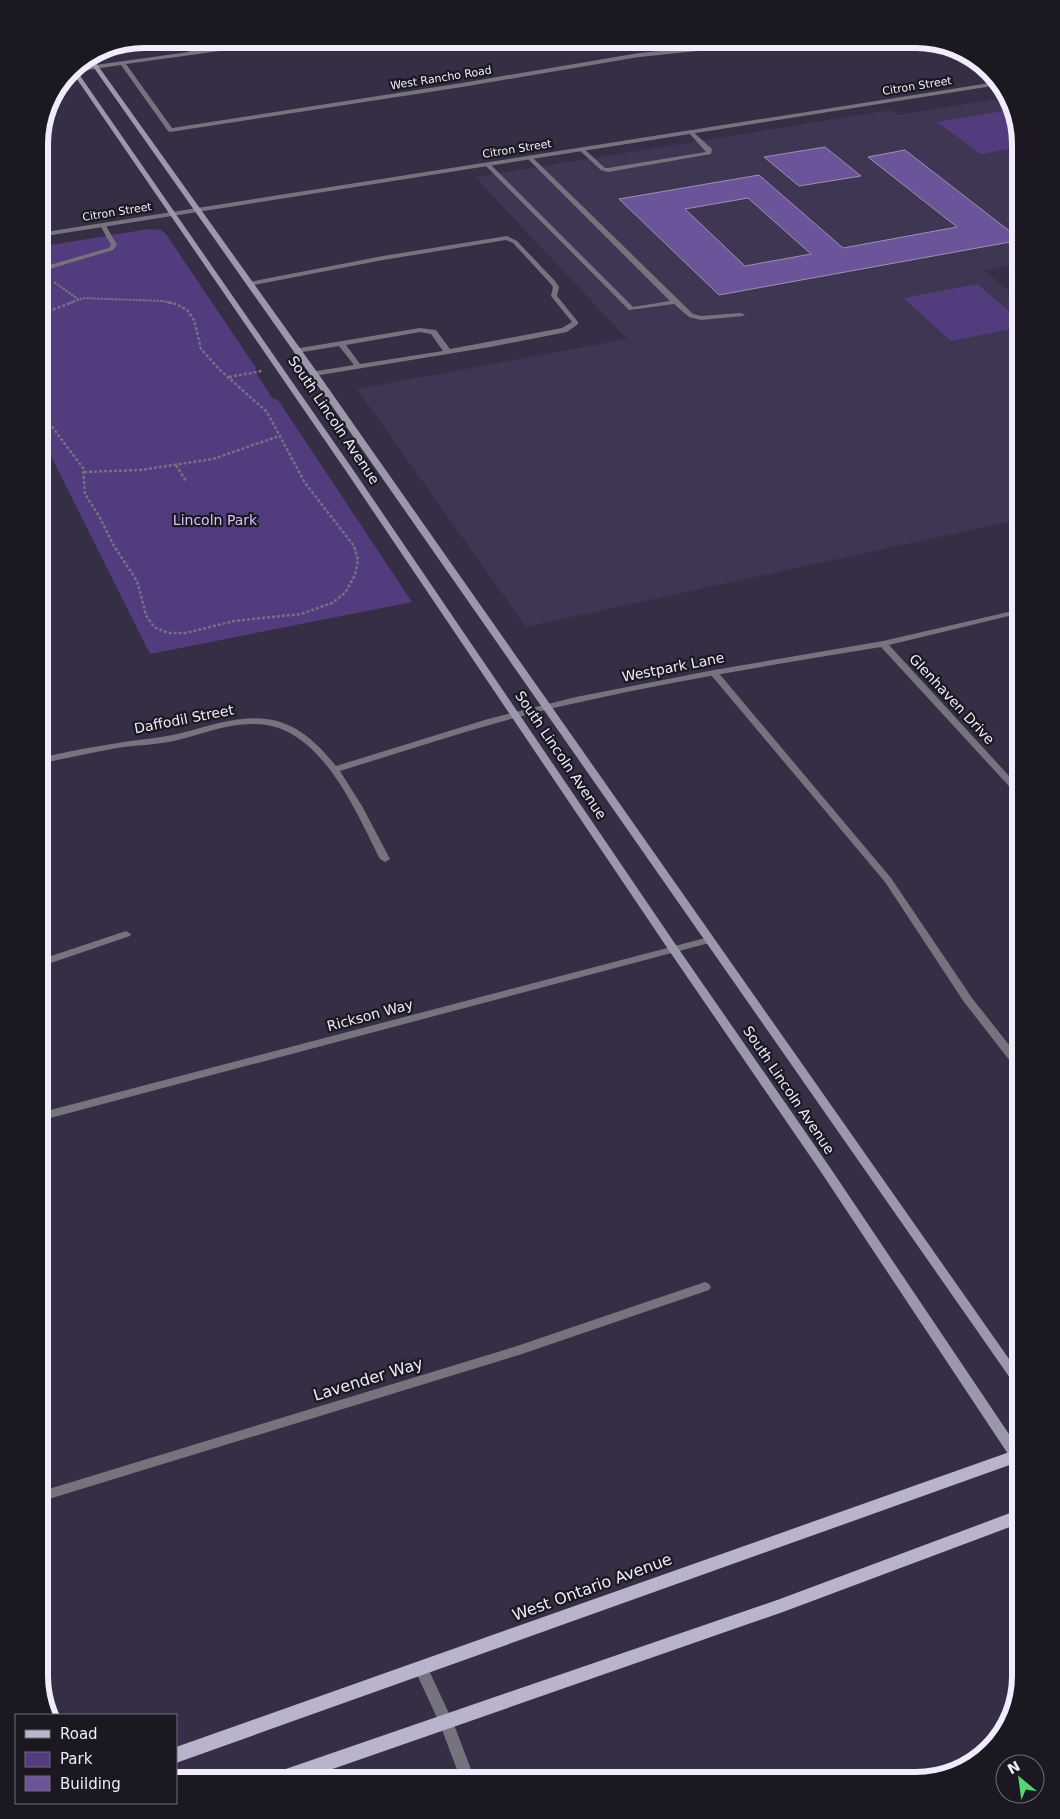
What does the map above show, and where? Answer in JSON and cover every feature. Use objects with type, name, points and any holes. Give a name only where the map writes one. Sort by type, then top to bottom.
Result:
[{"type":"main road","name":"South Lincoln Avenue","points":[[93,62],[298,351],[545,708],[1012,1372]]},
{"type":"main road","name":"South Lincoln Avenue","points":[[77,74],[260,338],[1012,1445]]},
{"type":"main road","name":"West Ontario Avenue","points":[[178,1754],[1012,1460]]},
{"type":"main road","points":[[303,1771],[783,1605],[1012,1519]]},
{"type":"street","points":[[189,48],[193,53]]},
{"type":"street","points":[[84,68],[228,48]]},
{"type":"street","name":"West Rancho Road","points":[[122,63],[170,130],[462,85],[639,55],[708,48]]},
{"type":"street","name":"Citron Street","points":[[48,234],[992,84]]},
{"type":"street","points":[[581,149],[603,169],[608,170],[709,153],[710,150],[690,132]]},
{"type":"street","points":[[529,157],[691,316],[701,318],[741,316]]},
{"type":"street","points":[[487,164],[631,309],[675,302]]},
{"type":"street","points":[[48,267],[111,249],[114,245],[103,225]]},
{"type":"street","points":[[249,284],[383,258],[508,238],[515,242],[553,282],[556,287],[554,296],[576,323],[564,330],[448,352],[314,374]]},
{"type":"street","points":[[298,351],[428,330],[438,336],[448,352]]},
{"type":"street","points":[[341,343],[358,366]]},
{"type":"street","name":"Westpark Lane","points":[[334,770],[545,708],[714,673],[883,644],[1012,613]]},
{"type":"street","name":"Glenhaven Drive","points":[[883,644],[1012,784]]},
{"type":"street","points":[[714,673],[888,880],[968,1000],[1012,1056]]},
{"type":"street","name":"Daffodil Street","points":[[48,759],[106,747],[172,738],[224,725],[250,721],[272,723],[291,728],[309,743],[334,770],[359,808],[386,860]]},
{"type":"street","points":[[48,961],[126,934]]},
{"type":"street","name":"Rickson Way","points":[[48,1115],[709,940]]},
{"type":"street","name":"Lavender Way","points":[[48,1494],[518,1350],[705,1287]]},
{"type":"street","points":[[421,1668],[446,1722],[465,1771]]},
{"type":"path","points":[[48,278],[78,299]]},
{"type":"path","points":[[48,311],[78,299],[162,301],[183,308],[192,315],[201,349],[208,358],[263,408],[305,483],[357,551],[358,566],[350,588],[339,599],[326,607],[312,611],[231,622],[182,633],[171,634],[154,627],[148,619],[138,583],[116,551],[102,519],[85,496],[82,486],[83,468],[50,424],[48,419]]},
{"type":"path","points":[[228,377],[262,371],[266,376]]},
{"type":"path","points":[[84,472],[140,470],[213,459],[279,436]]},
{"type":"path","points":[[176,465],[186,481]]},
{"type":"shaded area","points":[[1001,98],[1009,119],[1012,131],[1012,266],[985,271],[1012,294],[1012,521],[526,627],[357,389],[627,339],[475,177],[891,110],[897,115]]},
{"type":"green space","points":[[1004,111],[1007,113],[1012,131],[1012,149],[981,154],[937,122]]},
{"type":"green space","name":"Lincoln Park","points":[[149,229],[161,230],[166,234],[256,368],[255,371],[272,398],[278,400],[412,602],[150,654],[48,450],[48,246]]},
{"type":"green space","points":[[977,284],[1012,313],[1012,329],[951,341],[903,298]]},
{"type":"building","points":[[825,147],[861,176],[799,186],[764,157]]},
{"type":"building","points":[[905,150],[1012,233],[1012,242],[719,295],[619,199],[759,175],[843,248],[957,227],[868,157]],"holes":[[[748,198],[811,254],[745,266],[685,209]]]}]
